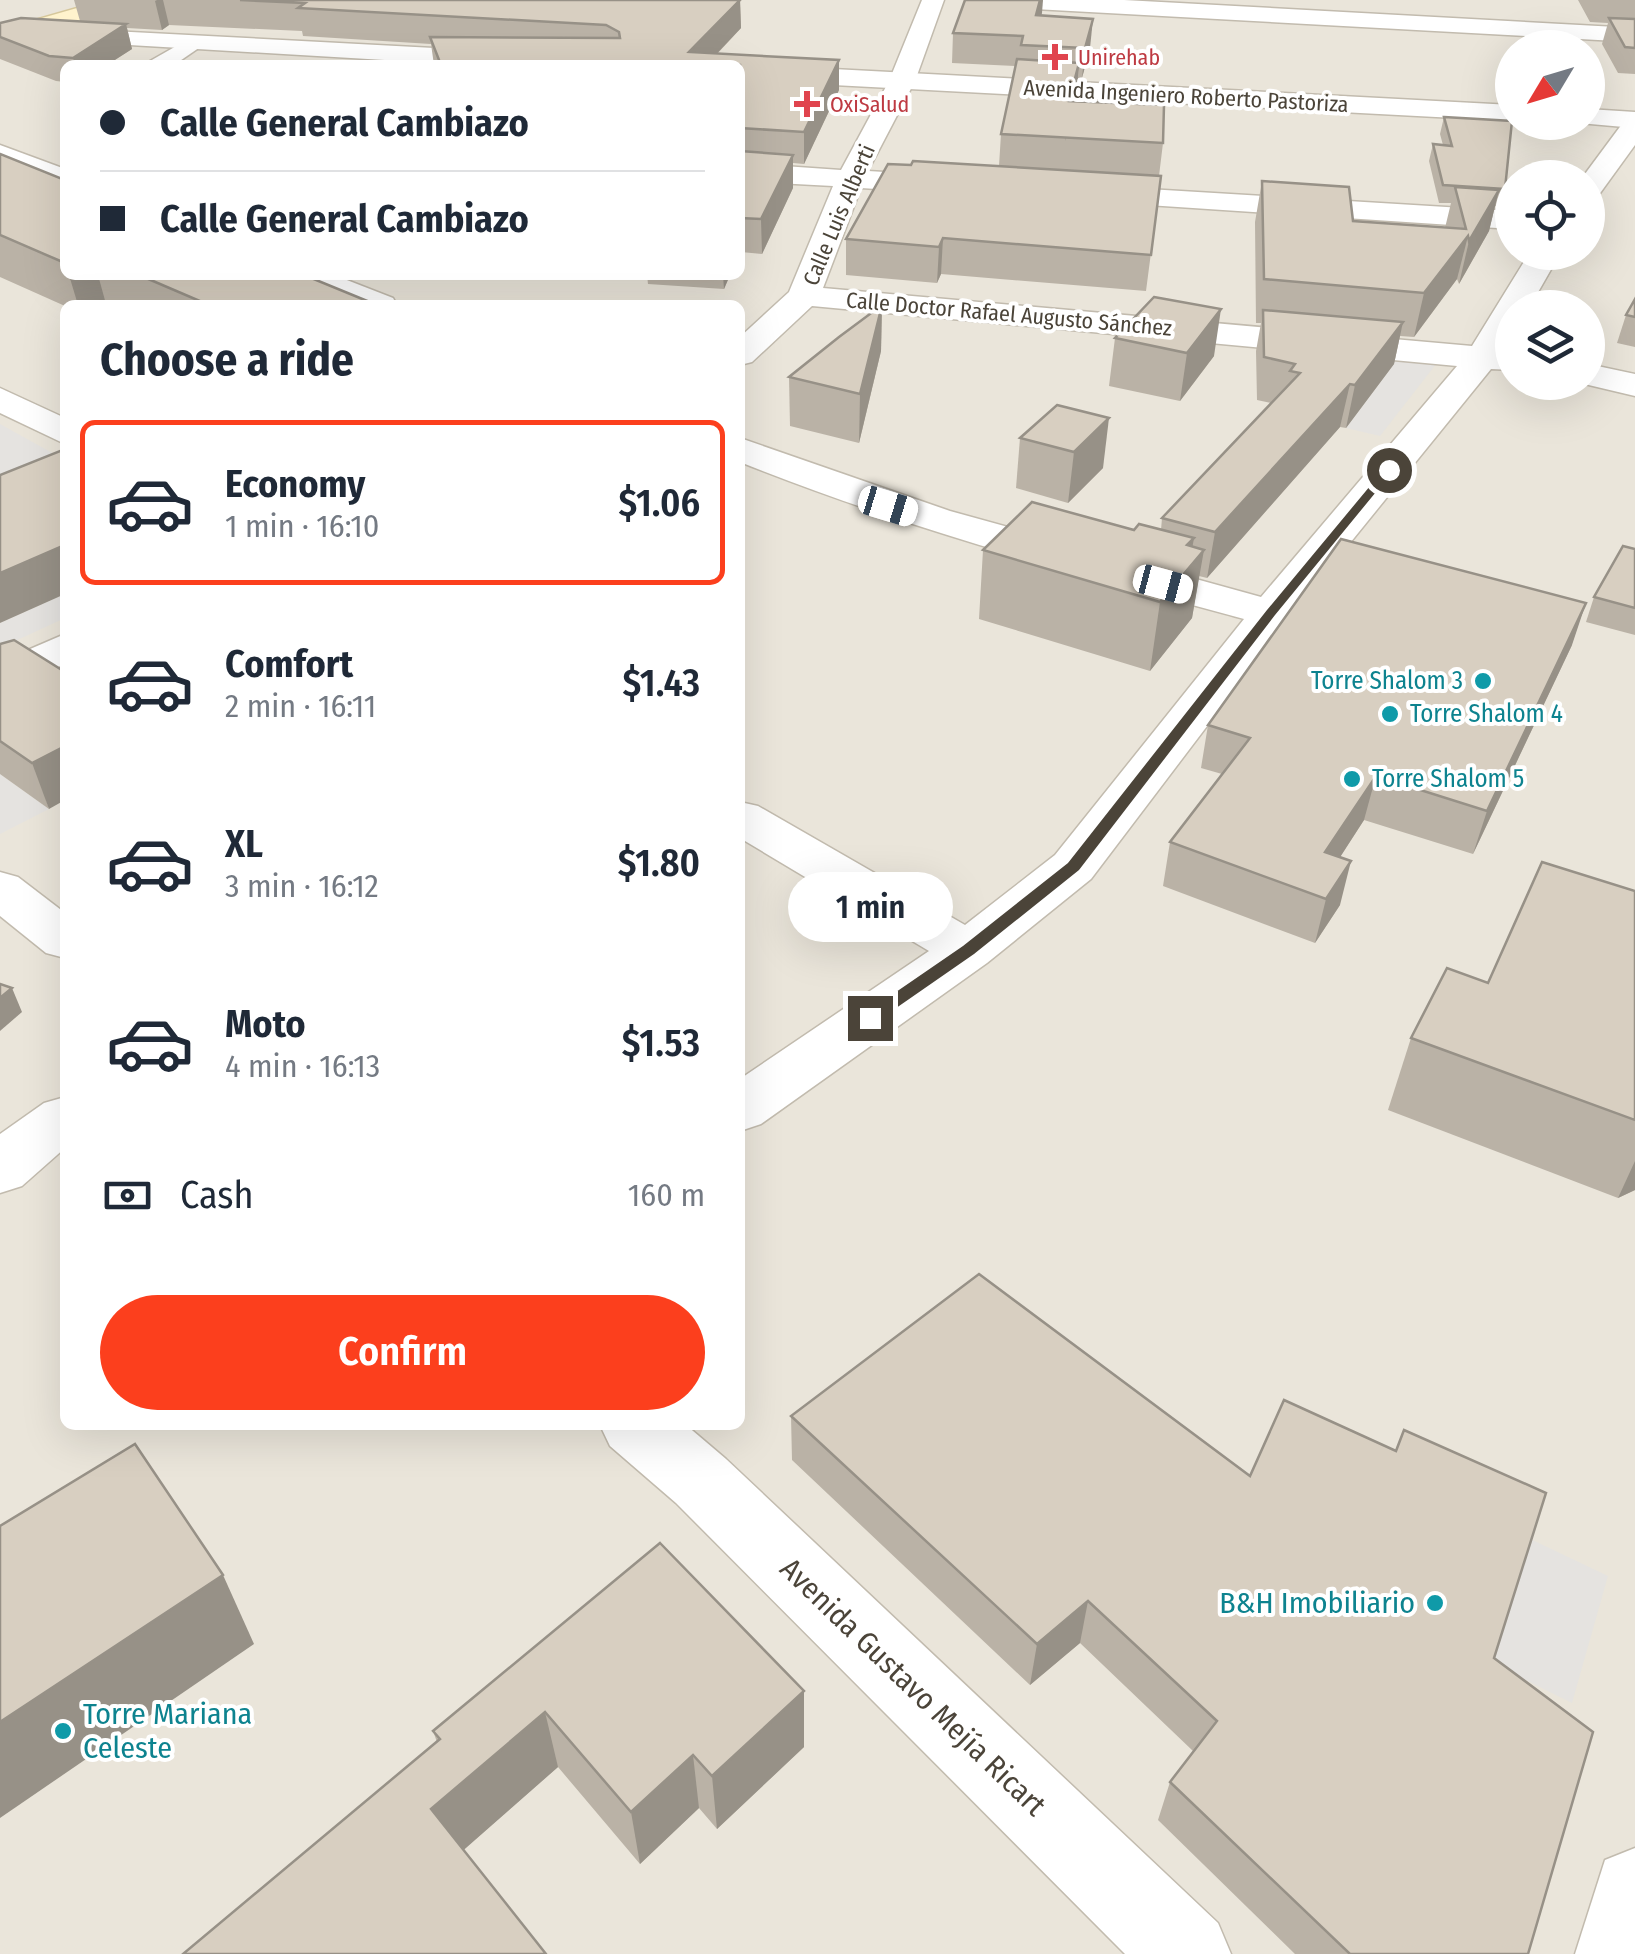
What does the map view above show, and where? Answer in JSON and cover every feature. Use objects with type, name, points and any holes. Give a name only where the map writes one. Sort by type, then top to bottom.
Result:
[{"type":"main road","points":[[9,26],[46,0]]},
{"type":"main road","points":[[9,26],[130,0]]},
{"type":"street","points":[[9,26],[97,0]]},
{"type":"street","name":"Calle Luis Alberti","points":[[745,349],[804,296],[850,179],[902,81],[932,0]]},
{"type":"street","points":[[997,0],[1635,35]]},
{"type":"street","points":[[9,26],[428,60]]},
{"type":"street","points":[[164,60],[194,42]]},
{"type":"street","name":"Avenida Ingeniero Roberto Pastoriza","points":[[745,72],[1495,112]]},
{"type":"street","points":[[1605,119],[1635,123],[1605,166]]},
{"type":"street","points":[[0,154],[60,178]]},
{"type":"street","points":[[745,172],[986,188]]},
{"type":"street","points":[[1045,191],[1495,219]]},
{"type":"street","points":[[335,280],[373,300]]},
{"type":"street","name":"Calle Doctor Rafael Augusto Sánchez","points":[[804,296],[1495,358]]},
{"type":"street","points":[[745,1106],[968,950],[1073,867],[1271,613],[1495,361]]},
{"type":"street","points":[[1605,379],[1635,385]]},
{"type":"street","points":[[0,399],[60,430]]},
{"type":"street","points":[[745,451],[907,511],[1271,613]]},
{"type":"street","points":[[0,679],[60,649]]},
{"type":"street","points":[[745,821],[968,950]]},
{"type":"street","points":[[0,888],[60,936]]},
{"type":"street","points":[[0,1170],[35,1138],[60,1122]]},
{"type":"street","name":"Avenida Gustavo Mejía Ricart","points":[[640,1430],[702,1481],[1187,1954]]},
{"type":"street","points":[[1619,1954],[1635,1890]]},
{"type":"shaded area","points":[[0,0],[1635,0],[1635,1954],[0,1954]]},
{"type":"shaded area","points":[[1347,349],[1440,359],[1380,436],[1346,428],[1392,366]]},
{"type":"shaded area","points":[[0,424],[60,457],[60,465],[0,523]]},
{"type":"shaded area","points":[[60,596],[60,620],[0,648],[0,623]]},
{"type":"shaded area","points":[[0,774],[49,809],[0,834]]},
{"type":"shaded area","points":[[1524,1536],[1608,1576],[1572,1703],[1485,1660]]},
{"type":"building","points":[[240,0],[740,0],[689,52],[839,60],[804,132],[745,128],[745,60],[439,60],[430,37],[620,38],[619,32],[606,25],[298,8],[305,3]]},
{"type":"building","points":[[965,0],[1040,0],[1036,15],[1093,19],[1085,48],[1021,45],[1023,36],[953,33]]},
{"type":"building","points":[[21,18],[126,24],[73,58],[49,56],[0,37],[0,23]]},
{"type":"building","points":[[1609,18],[1635,19],[1635,48],[1625,47]]},
{"type":"building","points":[[1017,59],[1079,63],[1069,101],[1164,105],[1163,143],[1001,134]]},
{"type":"building","points":[[1444,117],[1495,120],[1495,140],[1510,140],[1508,160],[1495,160],[1495,188],[1443,185],[1433,144],[1452,146]]},
{"type":"building","points":[[745,151],[793,155],[761,219],[745,218]]},
{"type":"building","points":[[0,154],[60,178],[60,261],[0,235]]},
{"type":"building","points":[[913,161],[1161,176],[1151,255],[943,238],[939,247],[846,239],[888,164],[911,165]]},
{"type":"building","points":[[1262,181],[1349,187],[1353,221],[1466,229],[1455,187],[1495,190],[1495,197],[1469,241],[1468,236],[1424,293],[1264,279]]},
{"type":"building","points":[[151,280],[316,280],[365,300],[197,300]]},
{"type":"building","points":[[1154,297],[1221,309],[1187,353],[1115,338]]},
{"type":"building","points":[[1635,299],[1635,317],[1626,315]]},
{"type":"building","points":[[882,305],[860,394],[789,377],[839,337]]},
{"type":"building","points":[[1263,310],[1403,322],[1355,385],[1350,384],[1215,532],[1162,518],[1300,373],[1290,371],[1295,364],[1264,357]]},
{"type":"building","points":[[1057,405],[1109,418],[1074,452],[1020,438]]},
{"type":"building","points":[[60,451],[60,547],[0,573],[0,475]]},
{"type":"building","points":[[1032,502],[1134,530],[1139,524],[1194,538],[1187,545],[1204,550],[1160,602],[983,550]]},
{"type":"building","points":[[1341,539],[1586,603],[1487,811],[1376,776],[1325,852],[1351,861],[1326,899],[1170,842],[1250,738],[1208,725]]},
{"type":"building","points":[[1623,546],[1635,549],[1635,608],[1594,597]]},
{"type":"building","points":[[14,640],[60,669],[60,749],[32,763],[0,741],[0,644]]},
{"type":"building","points":[[1542,862],[1635,891],[1635,1120],[1411,1038],[1447,968],[1488,983]]},
{"type":"building","points":[[0,984],[12,988],[0,998]]},
{"type":"building","points":[[979,1274],[1250,1476],[1284,1400],[1396,1451],[1404,1430],[1546,1493],[1494,1658],[1593,1732],[1528,1954],[1350,1954],[1170,1782],[1217,1721],[1088,1601],[1037,1644],[791,1416]]},
{"type":"building","points":[[135,1444],[223,1575],[0,1722],[0,1526]]},
{"type":"building","points":[[660,1543],[804,1691],[712,1776],[693,1755],[631,1812],[545,1712],[431,1809],[546,1954],[183,1954],[440,1739],[433,1731]]},
{"type":"place","name":"Unirehab","points":[[1055,57]]},
{"type":"place","name":"OxiSalud","points":[[807,104]]},
{"type":"place","name":"Torre Shalom 3","points":[[1483,681]]},
{"type":"place","name":"Torre Shalom 4","points":[[1390,714]]},
{"type":"place","name":"Torre Shalom 5","points":[[1352,779]]},
{"type":"place","name":"B&H Imobiliario","points":[[1435,1603]]},
{"type":"place","name":"Torre Mariana Celeste","points":[[63,1731]]},
{"type":"route","points":[[870,1018],[968,950],[1073,867],[1271,613],[1389,470]]}]
